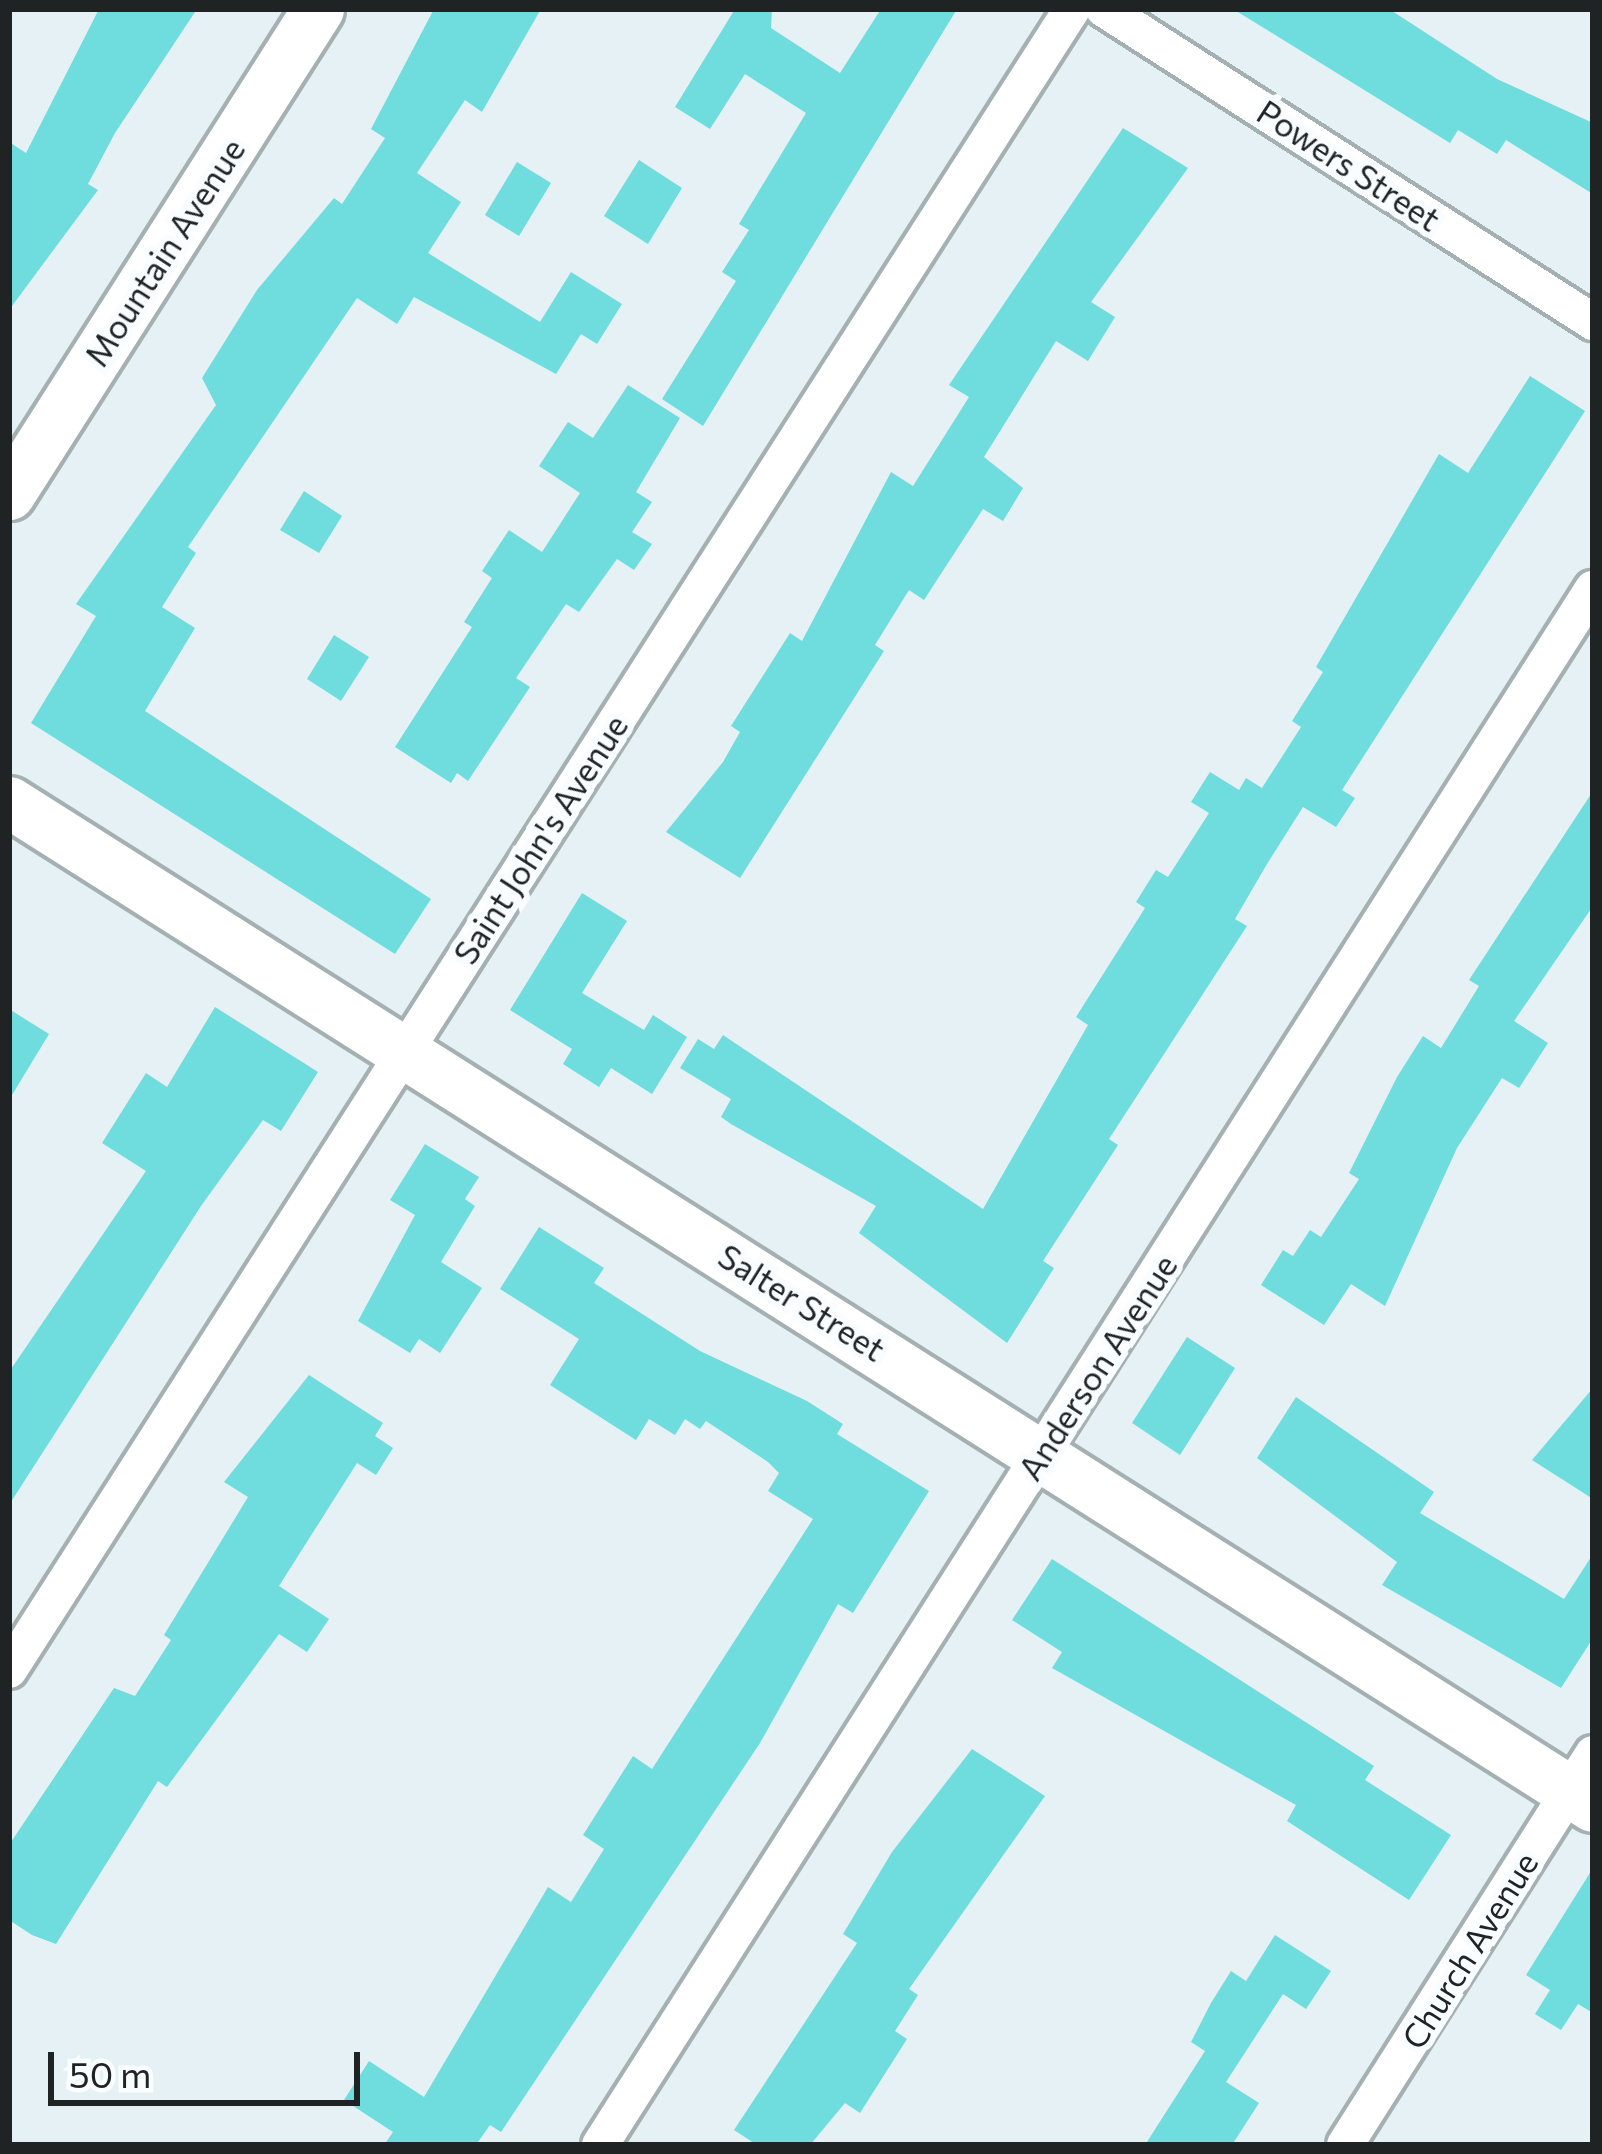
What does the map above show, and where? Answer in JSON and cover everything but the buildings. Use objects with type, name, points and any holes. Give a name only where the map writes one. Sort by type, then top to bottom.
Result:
[{"type":"main road","name":"Mountain Avenue","points":[[9,494],[318,9]]},
{"type":"main road","name":"Salter Street","points":[[9,802],[1041,1454],[1585,1784]]},
{"type":"street","name":"Saint John's Avenue","points":[[9,1670],[1072,9]]},
{"type":"street","name":"Powers Street","points":[[1104,9],[1593,322]]},
{"type":"street","name":"Anderson Avenue","points":[[600,2145],[1593,589]]},
{"type":"street","name":"Church Avenue","points":[[1345,2145],[1585,1784]]}]
